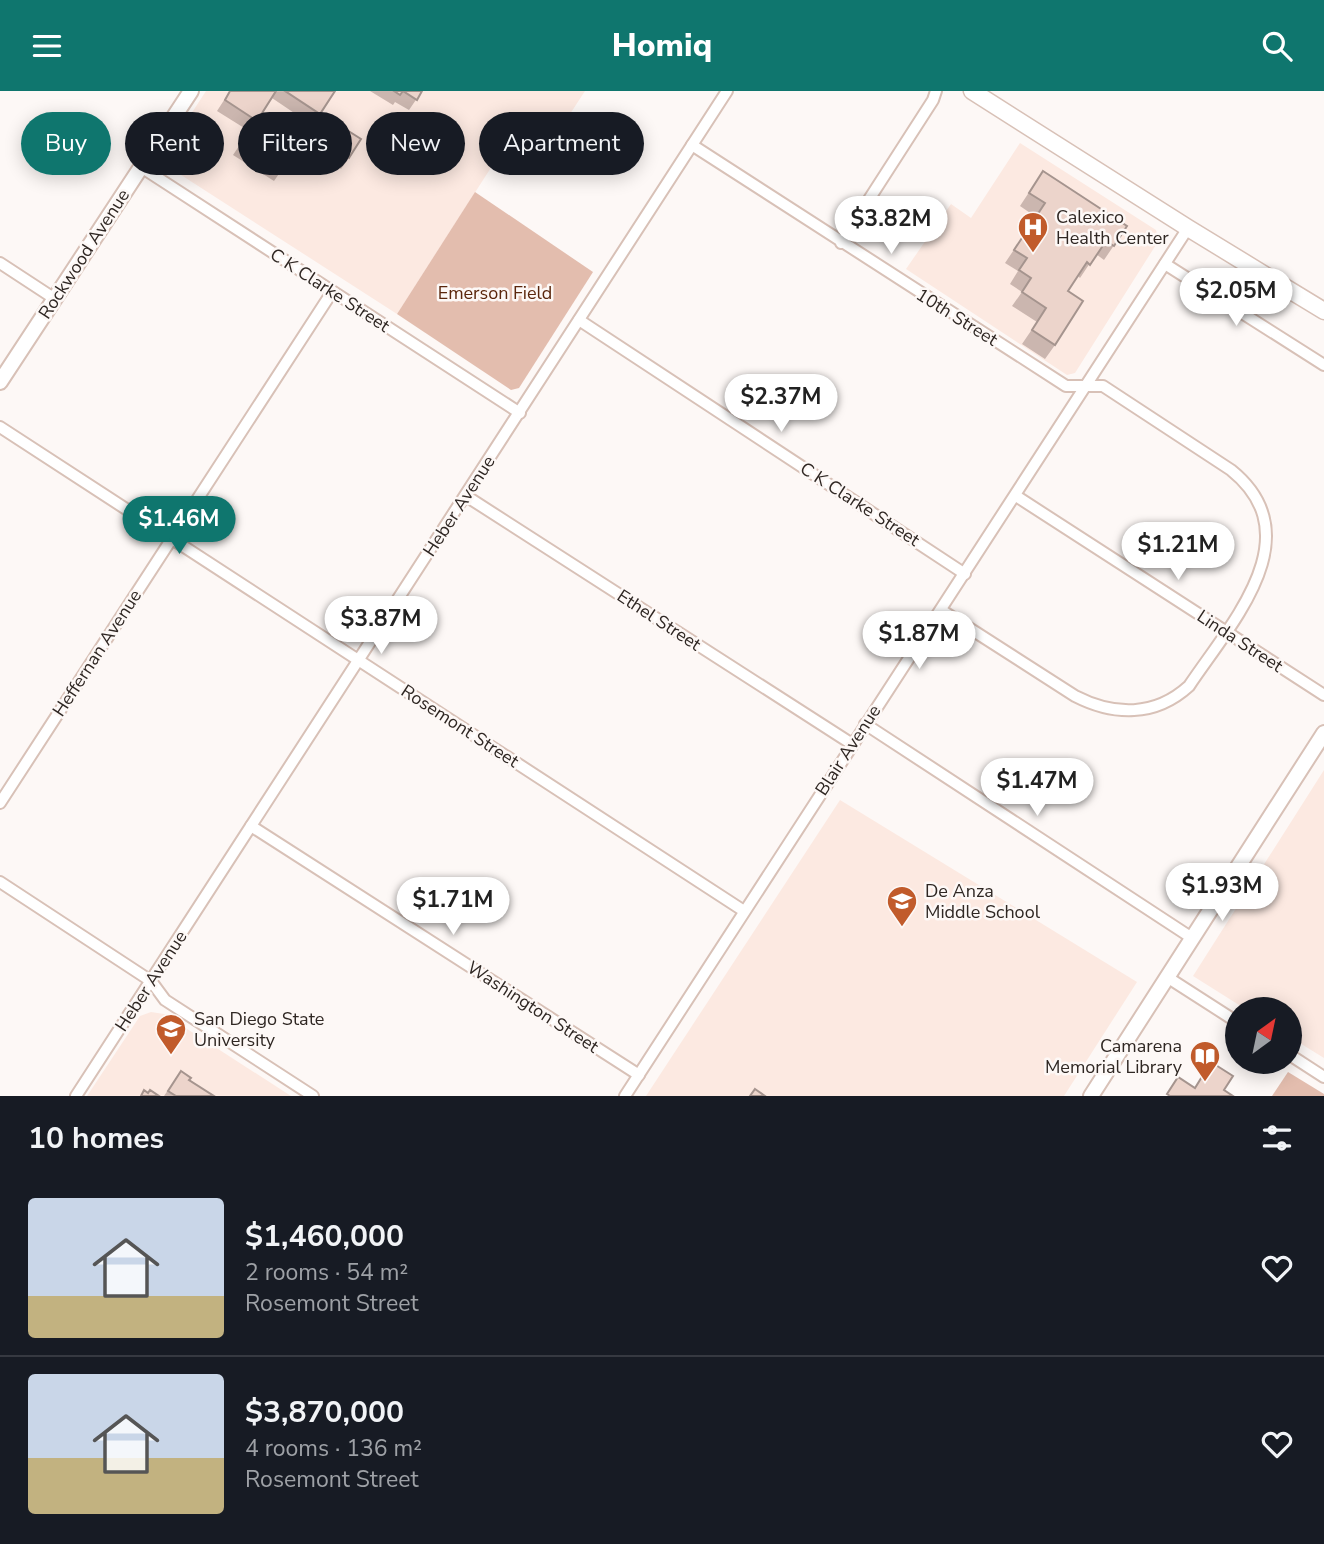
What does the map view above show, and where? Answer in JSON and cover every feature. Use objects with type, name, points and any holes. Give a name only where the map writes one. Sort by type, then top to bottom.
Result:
[{"type":"main road","points":[[972,91],[1188,229],[1324,311]]},
{"type":"street","name":"Rockwood Avenue","points":[[177,112],[191,91]]},
{"type":"street","name":"Heber Avenue","points":[[76,1096],[727,91]]},
{"type":"street","points":[[841,243],[933,100],[936,91]]},
{"type":"street","name":"10th Street","points":[[692,145],[1066,386],[1103,386],[1231,470],[1246,485],[1262,508],[1266,547],[1260,576],[1189,686],[1179,695],[1141,710],[1120,711],[1097,707],[1075,697],[941,610]]},
{"type":"street","name":"Rockwood Avenue","points":[[0,382],[136,175]]},
{"type":"street","name":"C K Clarke Street","points":[[153,175],[520,412]]},
{"type":"street","name":"Blair Avenue","points":[[625,1096],[1188,229]]},
{"type":"street","points":[[0,263],[55,299]]},
{"type":"street","points":[[1165,264],[1324,365]]},
{"type":"street","name":"Heffernan Avenue","points":[[0,803],[332,292]]},
{"type":"street","name":"C K Clarke Street","points":[[579,320],[965,574]]},
{"type":"street","name":"Rosemont Street","points":[[0,427],[744,911]]},
{"type":"street","name":"Ethel Street","points":[[466,496],[852,744]]},
{"type":"street","name":"Linda Street","points":[[1016,496],[1324,695]]},
{"type":"street","points":[[865,724],[1192,938]]},
{"type":"street","points":[[1091,1096],[1324,733]]},
{"type":"street","name":"Washington Street","points":[[251,826],[639,1075]]},
{"type":"street","points":[[0,882],[152,981],[166,1000],[313,1096]]},
{"type":"street","points":[[1167,977],[1225,1014]]},
{"type":"street","points":[[1302,1063],[1324,1077]]},
{"type":"shaded area","points":[[206,91],[585,91],[571,112],[479,112],[479,175],[486,175],[397,314],[181,175],[224,175],[224,112],[192,112]]},
{"type":"shaded area","name":"Calexico Health Center","points":[[1020,143],[1156,230],[1159,240],[1075,373],[1067,375],[906,269],[951,204],[971,218]]},
{"type":"shaded area","points":[[1324,770],[1324,1058],[1302,1044],[1302,997],[1226,997],[1193,976]]},
{"type":"shaded area","name":"De Anza Middle School","points":[[840,800],[1137,982],[1064,1096],[646,1096]]},
{"type":"shaded area","name":"San Diego State University","points":[[151,1012],[164,1014],[291,1096],[87,1096],[140,1016]]},
{"type":"green space","name":"Emerson Field","points":[[475,192],[593,272],[519,388],[511,390],[397,314]]},
{"type":"green space","points":[[1286,1075],[1293,1075],[1324,1094],[1324,1096],[1272,1096]]},
{"type":"building","points":[[230,91],[276,91],[263,112],[243,112],[225,100]]},
{"type":"building","points":[[285,91],[335,91],[321,112],[317,112]]},
{"type":"building","points":[[403,91],[422,91],[417,100]]},
{"type":"building","points":[[352,133],[361,139],[352,153]]},
{"type":"building","points":[[1043,171],[1127,226],[1114,246],[1106,241],[1090,265],[1087,262],[1068,291],[1083,301],[1055,345],[1032,330],[1046,308],[1022,292],[1031,278],[1019,270],[1027,258],[1014,250],[1045,203],[1029,193]]},
{"type":"building","points":[[1211,1062],[1225,1071],[1225,1075],[1233,1076],[1224,1090],[1233,1096],[1167,1094],[1178,1077],[1195,1088]]},
{"type":"building","points":[[181,1071],[191,1078],[189,1080],[214,1096],[176,1096],[168,1091]]},
{"type":"building","points":[[755,1089],[765,1096],[750,1096]]},
{"type":"building","points":[[144,1090],[148,1093],[150,1090],[159,1096],[141,1096]]},
{"type":"place","name":"Calexico Health Center","points":[[1033,254]]},
{"type":"place","name":"De Anza Middle School","points":[[902,928]]},
{"type":"place","name":"San Diego State University","points":[[171,1056]]},
{"type":"place","name":"Camarena Memorial Library","points":[[1205,1083]]}]
